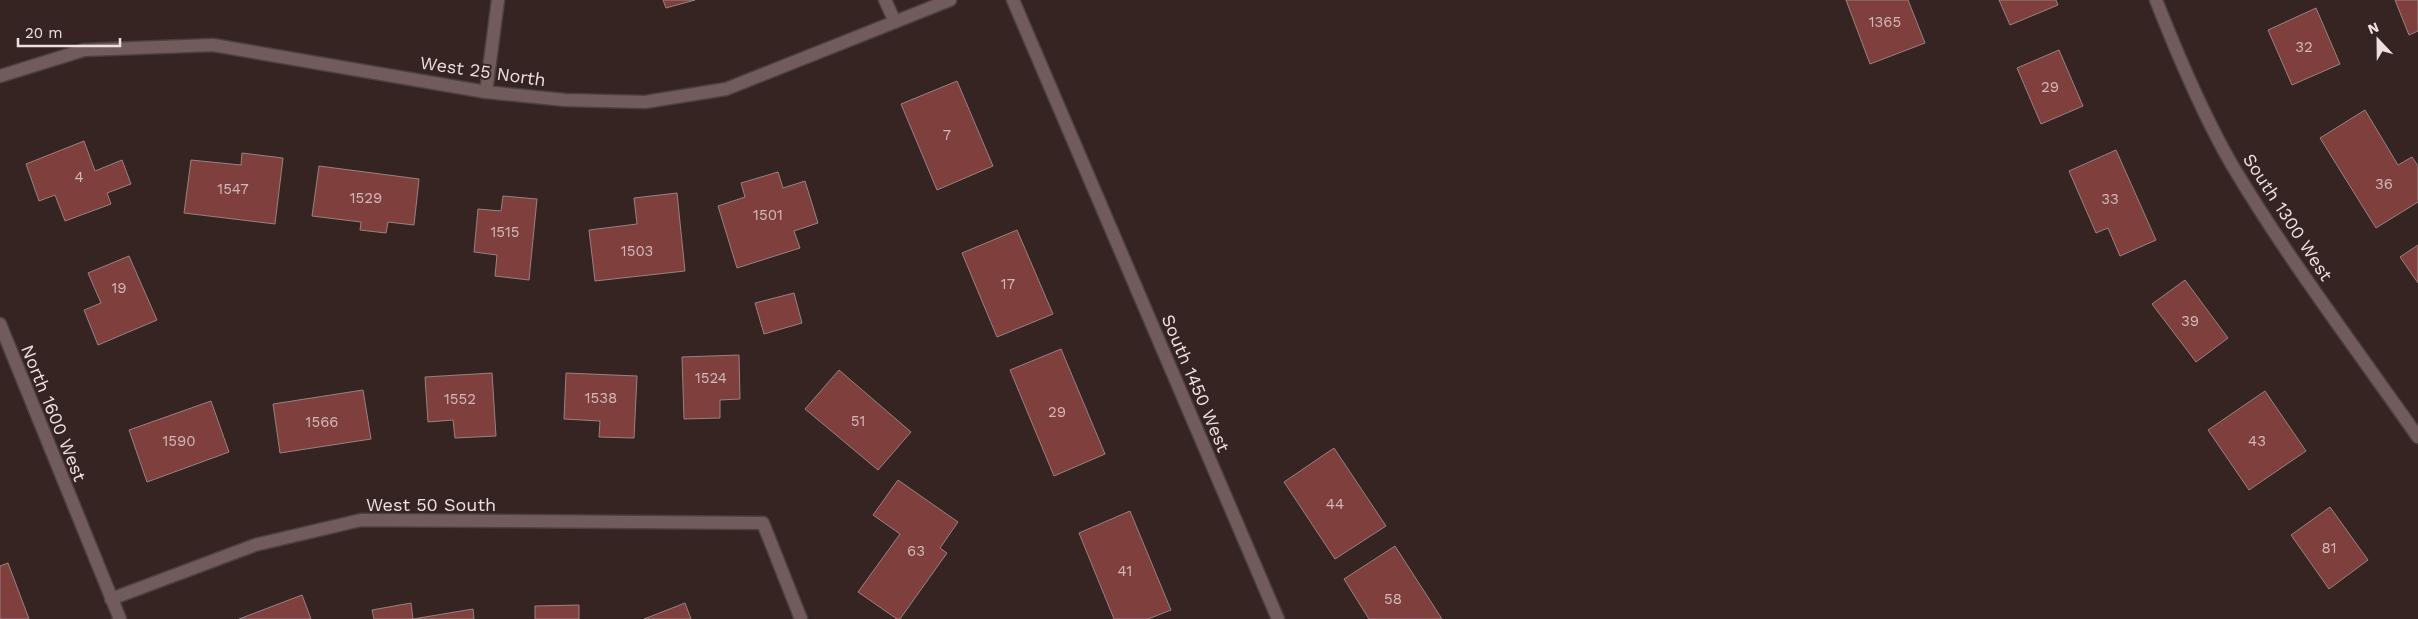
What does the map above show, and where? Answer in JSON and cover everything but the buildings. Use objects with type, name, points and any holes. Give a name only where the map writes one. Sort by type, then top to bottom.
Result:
[{"type":"street","points":[[486,92],[498,0]]},
{"type":"street","points":[[886,0],[895,22]]},
{"type":"street","name":"West 25 North","points":[[0,76],[84,50],[213,45],[486,92],[565,100],[645,102],[726,89],[950,0]]},
{"type":"street","name":"South 1450 West","points":[[1014,0],[1278,619]]},
{"type":"street","name":"South 1300 West","points":[[2156,0],[2182,65],[2232,164],[2288,252],[2418,437]]},
{"type":"street","name":"North 1600 West","points":[[0,324],[120,619]]},
{"type":"street","name":"West 50 South","points":[[112,599],[255,545],[361,520],[763,523],[801,619]]}]
